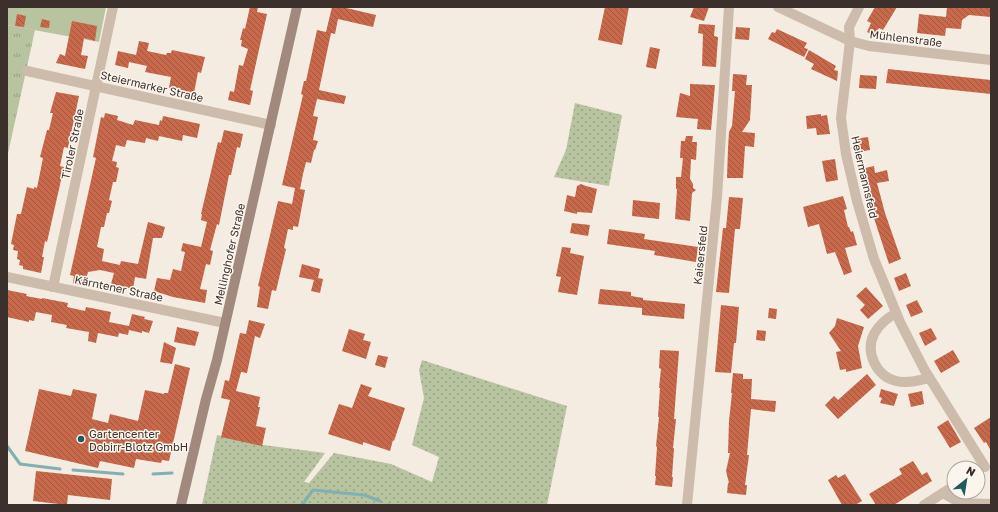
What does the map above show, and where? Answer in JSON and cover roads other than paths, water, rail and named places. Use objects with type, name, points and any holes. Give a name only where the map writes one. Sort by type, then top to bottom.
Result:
[{"type":"main road","name":"Mellinghofer Straße","points":[[181,505],[225,323],[298,7]]},
{"type":"street","name":"Tiroler Straße","points":[[53,286],[113,7]]},
{"type":"street","name":"Kaisersfeld","points":[[687,505],[716,204],[729,7]]},
{"type":"street","name":"Mühlenstraße","points":[[778,7],[850,41],[878,48],[991,60]]},
{"type":"street","name":"Heiermannsfeld","points":[[859,7],[850,24],[850,41],[841,118],[850,174],[874,259],[896,313],[929,378],[981,460]]},
{"type":"street","name":"Steiermarker Straße","points":[[27,71],[271,125]]},
{"type":"street","name":"Kärntener Straße","points":[[7,277],[225,323]]},
{"type":"street","points":[[896,313],[883,322],[873,336],[871,351],[875,364],[884,375],[895,381],[907,382],[929,378]]},
{"type":"street","points":[[924,505],[946,491]]},
{"type":"street","points":[[943,493],[960,503],[991,504]]},
{"type":"waterway","points":[[7,446],[20,464],[60,469]]},
{"type":"waterway","points":[[73,470],[123,474]]},
{"type":"waterway","points":[[153,474],[172,473]]},
{"type":"waterway","points":[[302,505],[313,490],[364,495],[380,501]]},
{"type":"place","name":"Gartencenter Dobirr-Blotz GmbH","points":[[81,439]]}]
